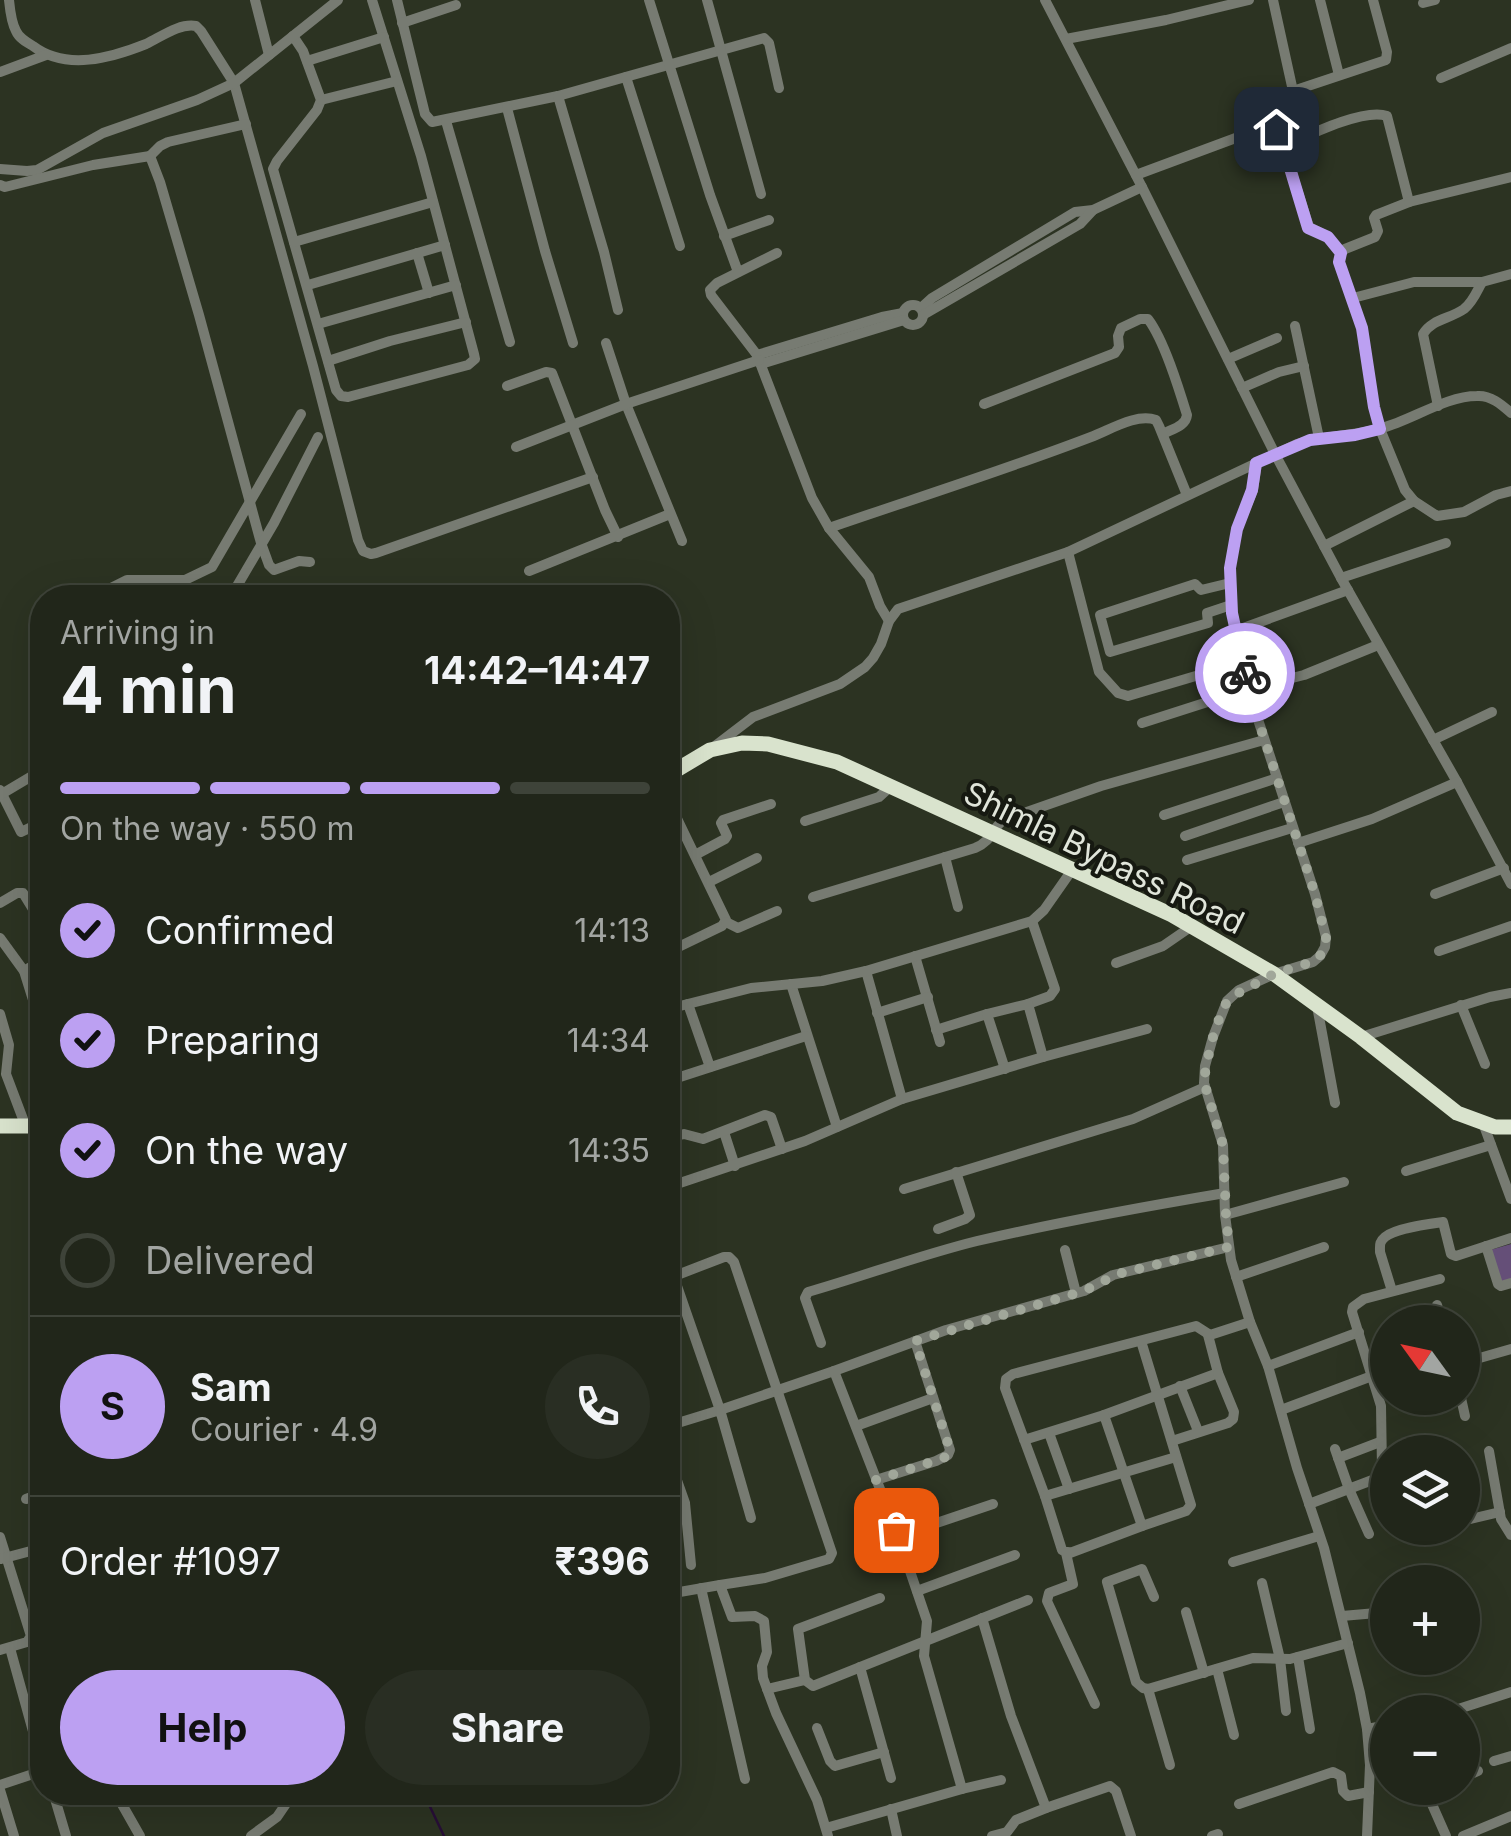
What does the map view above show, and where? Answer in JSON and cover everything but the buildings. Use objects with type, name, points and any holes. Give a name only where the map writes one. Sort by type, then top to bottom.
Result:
[{"type":"highway","name":"Shimla Bypass Road","points":[[680,768],[710,750],[742,743],[768,744],[837,762],[1192,926],[1274,974],[1457,1113],[1483,1124],[1511,1126]]},
{"type":"highway","points":[[1483,1124],[1511,1115]]},
{"type":"highway","points":[[0,1126],[30,1126]]},
{"type":"street","points":[[9,0],[19,36],[39,51],[82,62],[144,44],[192,24],[201,31],[234,83],[363,551],[376,553],[593,478]]},
{"type":"street","points":[[256,0],[269,55]]},
{"type":"street","points":[[0,169],[37,170],[103,132],[198,100],[234,83],[338,0]]},
{"type":"street","points":[[293,36],[304,51],[321,100],[274,166],[336,390],[344,397],[468,365],[475,359],[446,245],[372,0]]},
{"type":"street","points":[[397,0],[425,114],[432,122],[558,96],[760,38],[767,39],[779,88]]},
{"type":"street","points":[[649,0],[738,272]]},
{"type":"street","points":[[708,0],[760,194]]},
{"type":"street","points":[[1046,0],[1275,454],[1511,884]]},
{"type":"street","points":[[1066,38],[1249,0]]},
{"type":"street","points":[[1272,0],[1295,90],[1311,132]]},
{"type":"street","points":[[1320,0],[1339,75]]},
{"type":"street","points":[[1278,96],[1379,63],[1387,56],[1373,0]]},
{"type":"street","points":[[402,23],[456,5]]},
{"type":"street","points":[[307,61],[384,38]]},
{"type":"street","points":[[1441,78],[1511,48]]},
{"type":"street","points":[[0,72],[48,54]]},
{"type":"street","points":[[626,76],[680,246]]},
{"type":"street","points":[[321,100],[397,81]]},
{"type":"street","points":[[558,96],[618,310]]},
{"type":"street","points":[[507,108],[573,343]]},
{"type":"street","points":[[1283,145],[1311,132],[1384,114],[1408,202]]},
{"type":"street","points":[[446,120],[510,342]]},
{"type":"street","points":[[0,184],[6,187],[93,165],[150,156],[168,142],[246,124]]},
{"type":"street","points":[[1136,175],[1268,126],[1276,129],[1308,228],[1328,237],[1341,253]]},
{"type":"street","points":[[150,156],[199,315],[260,543],[274,570],[299,561],[310,562]]},
{"type":"street","points":[[1341,253],[1378,234],[1376,215],[1408,202],[1511,177]]},
{"type":"street","points":[[516,446],[626,404],[904,316],[909,306],[922,311],[1080,224],[1093,210],[1142,187]]},
{"type":"street","points":[[294,242],[433,202]]},
{"type":"street","points":[[724,236],[769,220]]},
{"type":"street","points":[[308,285],[446,245]]},
{"type":"street","points":[[417,253],[429,293]]},
{"type":"street","points":[[777,253],[710,290],[759,360],[812,498],[829,528],[869,576],[889,621]]},
{"type":"street","points":[[1341,253],[1339,262],[1362,328],[1374,407],[1404,490],[1437,516],[1464,512],[1511,491]]},
{"type":"street","points":[[1353,298],[1414,282],[1482,282],[1511,274]]},
{"type":"street","points":[[1438,406],[1423,334],[1430,325],[1470,304],[1482,282]]},
{"type":"street","points":[[318,324],[456,286]]},
{"type":"street","points":[[904,316],[909,324],[916,325],[921,321],[922,311]]},
{"type":"street","points":[[984,404],[1115,353],[1121,328],[1148,319],[1187,415],[1186,421],[1163,434]]},
{"type":"street","points":[[328,361],[466,322]]},
{"type":"street","points":[[1295,326],[1319,438]]},
{"type":"street","points":[[1228,359],[1277,338]]},
{"type":"street","points":[[606,344],[682,541]]},
{"type":"street","points":[[1242,388],[1304,366]]},
{"type":"street","points":[[506,386],[552,373],[618,536]]},
{"type":"street","points":[[710,750],[753,717],[852,677],[873,658],[889,621],[905,605],[1068,552],[1275,454],[1319,438],[1380,429],[1469,397],[1490,398],[1511,413]]},
{"type":"street","points":[[117,585],[127,580],[186,580],[216,562],[301,414]]},
{"type":"street","points":[[829,528],[1138,419],[1152,418],[1163,434],[1187,495]]},
{"type":"street","points":[[237,585],[318,437]]},
{"type":"street","points":[[1256,463],[1252,490],[1237,529],[1230,583],[1234,630],[1248,689],[1326,938],[1325,948],[1312,962],[1240,990],[1223,1007],[1206,1066],[1206,1087],[1221,1132],[1229,1247],[1236,1276],[1268,1366],[1319,1536],[1342,1616],[1367,1729],[1367,1836]]},
{"type":"street","points":[[1324,546],[1414,501]]},
{"type":"street","points":[[530,571],[670,514]]},
{"type":"street","points":[[1341,578],[1446,543]]},
{"type":"street","points":[[1068,552],[1099,672],[1118,693],[1128,696],[1243,662]]},
{"type":"street","points":[[1230,583],[1201,590],[1195,584],[1100,615],[1110,652],[1208,623],[1208,613],[1231,605]]},
{"type":"street","points":[[1234,630],[1348,590]]},
{"type":"street","points":[[1142,723],[1304,675],[1378,645]]},
{"type":"street","points":[[1433,740],[1492,712]]},
{"type":"street","points":[[813,897],[980,846],[994,834],[999,822],[1100,786],[1264,740]]},
{"type":"street","points":[[30,777],[1,793],[22,832],[30,828]]},
{"type":"street","points":[[1164,815],[1277,778]]},
{"type":"street","points":[[1298,844],[1372,819],[1457,782]]},
{"type":"street","points":[[805,821],[880,797],[891,786]]},
{"type":"street","points":[[1185,836],[1284,802]]},
{"type":"street","points":[[695,855],[725,839],[721,823],[724,820],[772,804]]},
{"type":"street","points":[[680,824],[726,922],[736,928],[776,910]]},
{"type":"street","points":[[1186,860],[1292,828]]},
{"type":"street","points":[[945,857],[958,906]]},
{"type":"street","points":[[709,882],[757,858]]},
{"type":"street","points":[[1436,894],[1504,868]]},
{"type":"street","points":[[680,1006],[728,992],[866,972],[1032,920],[1044,910],[1072,870]]},
{"type":"street","points":[[0,903],[17,892],[23,893],[30,904]]},
{"type":"street","points":[[936,1030],[1050,996],[1054,989],[1032,920]]},
{"type":"street","points":[[680,946],[726,922]]},
{"type":"street","points":[[1116,963],[1163,946],[1192,926]]},
{"type":"street","points":[[1438,951],[1511,926]]},
{"type":"street","points":[[0,938],[24,971],[30,991]]},
{"type":"street","points":[[915,956],[940,1042]]},
{"type":"street","points":[[24,971],[30,967]]},
{"type":"street","points":[[866,972],[902,1099]]},
{"type":"street","points":[[791,984],[837,1127]]},
{"type":"street","points":[[1361,1037],[1511,993]]},
{"type":"street","points":[[876,1012],[928,997]]},
{"type":"street","points":[[688,1004],[710,1067]]},
{"type":"street","points":[[1028,1004],[1043,1056]]},
{"type":"street","points":[[1316,1005],[1336,1102]]},
{"type":"street","points":[[1461,1005],[1485,1064]]},
{"type":"street","points":[[0,1014],[9,1050],[6,1074],[30,1119]]},
{"type":"street","points":[[987,1014],[1005,1069]]},
{"type":"street","points":[[680,1183],[782,1150],[902,1099],[1147,1029]]},
{"type":"street","points":[[680,1077],[806,1036]]},
{"type":"street","points":[[904,1189],[1133,1119],[1206,1087]]},
{"type":"street","points":[[680,1135],[703,1139],[768,1115],[782,1150]]},
{"type":"street","points":[[1483,1124],[1511,1199]]},
{"type":"street","points":[[724,1132],[736,1166]]},
{"type":"street","points":[[1406,1171],[1492,1145]]},
{"type":"street","points":[[938,1228],[970,1214],[956,1172]]},
{"type":"street","points":[[1226,1215],[1344,1182]]},
{"type":"street","points":[[821,1343],[805,1298],[808,1292],[977,1242],[1225,1192]]},
{"type":"street","points":[[1392,1291],[1380,1252],[1385,1237],[1443,1222],[1453,1256],[1511,1238]]},
{"type":"street","points":[[1486,1246],[1498,1284],[1511,1283]]},
{"type":"street","points":[[680,1422],[915,1341],[1076,1294],[1118,1274],[1229,1247]]},
{"type":"street","points":[[1236,1276],[1324,1247]]},
{"type":"street","points":[[1065,1250],[1076,1294]]},
{"type":"street","points":[[680,1273],[724,1257],[732,1259],[832,1556],[782,1574],[680,1592]]},
{"type":"street","points":[[1370,1370],[1352,1312],[1354,1304],[1440,1280]]},
{"type":"street","points":[[680,1300],[720,1410],[752,1518]]},
{"type":"street","points":[[680,1313],[684,1312]]},
{"type":"street","points":[[1208,1335],[1250,1322]]},
{"type":"street","points":[[1095,1704],[1047,1601],[1049,1592],[1074,1584],[1004,1383],[1008,1376],[1196,1326],[1202,1328],[1208,1335],[1233,1419],[1172,1441]]},
{"type":"street","points":[[1268,1366],[1358,1332]]},
{"type":"street","points":[[1066,1553],[1191,1506],[1141,1340]]},
{"type":"street","points":[[876,1480],[948,1455],[949,1443],[915,1341]]},
{"type":"street","points":[[1480,1357],[1511,1348]]},
{"type":"street","points":[[834,1371],[927,1622],[924,1656],[962,1789]]},
{"type":"street","points":[[1024,1440],[1218,1372]]},
{"type":"street","points":[[1281,1410],[1370,1377]]},
{"type":"street","points":[[1180,1386],[1198,1431]]},
{"type":"street","points":[[856,1426],[933,1398]]},
{"type":"street","points":[[1104,1415],[1142,1526]]},
{"type":"street","points":[[1049,1433],[1069,1489]]},
{"type":"street","points":[[1369,1534],[1337,1454],[1370,1445]]},
{"type":"street","points":[[1489,1451],[1500,1512],[1510,1533]]},
{"type":"street","points":[[1045,1496],[1176,1457]]},
{"type":"street","points":[[1309,1504],[1370,1482]]},
{"type":"street","points":[[680,1490],[692,1565]]},
{"type":"street","points":[[26,1500],[30,1498]]},
{"type":"street","points":[[898,1536],[993,1504]]},
{"type":"street","points":[[1480,1517],[1500,1512]]},
{"type":"street","points":[[1234,1562],[1319,1536]]},
{"type":"street","points":[[0,1537],[3,1558],[30,1633]]},
{"type":"street","points":[[3,1558],[30,1551]]},
{"type":"street","points":[[917,1591],[1015,1555]]},
{"type":"street","points":[[1154,1596],[1142,1569],[1106,1582],[1136,1682],[1143,1688],[1254,1658],[1298,1657],[1348,1643]]},
{"type":"street","points":[[1262,1583],[1280,1659],[1286,1712]]},
{"type":"street","points":[[720,1585],[732,1617],[755,1616],[764,1621],[767,1652],[762,1668],[767,1690],[817,1800],[827,1832],[891,1808],[1000,1780]]},
{"type":"street","points":[[700,1588],[745,1780]]},
{"type":"street","points":[[880,1598],[798,1628],[805,1680],[813,1686],[1028,1600]]},
{"type":"street","points":[[1186,1612],[1204,1673]]},
{"type":"street","points":[[1342,1616],[1370,1614]]},
{"type":"street","points":[[982,1618],[1011,1716],[1046,1808]]},
{"type":"street","points":[[30,1638],[5,1649],[30,1729]]},
{"type":"street","points":[[1298,1657],[1310,1729]]},
{"type":"street","points":[[860,1668],[890,1778]]},
{"type":"street","points":[[1217,1669],[1234,1736]]},
{"type":"street","points":[[767,1690],[805,1680]]},
{"type":"street","points":[[1148,1689],[1170,1765]]},
{"type":"street","points":[[1480,1702],[1511,1692]]},
{"type":"street","points":[[817,1728],[830,1761],[836,1766],[884,1752]]},
{"type":"street","points":[[1494,1761],[1511,1756]]},
{"type":"street","points":[[1240,1804],[1333,1772],[1340,1776],[1348,1796],[1368,1792]]},
{"type":"street","points":[[14,1836],[0,1787],[30,1773]]},
{"type":"street","points":[[992,1836],[1007,1832],[1018,1819],[1110,1786],[1116,1791],[1131,1836]]},
{"type":"street","points":[[57,1805],[66,1836]]},
{"type":"street","points":[[122,1805],[140,1836]]},
{"type":"street","points":[[251,1836],[277,1817],[285,1805]]},
{"type":"street","points":[[1432,1805],[1446,1836]]},
{"type":"street","points":[[891,1808],[897,1836]]},
{"type":"street","points":[[1463,1836],[1511,1816]]},
{"type":"shaded area","points":[[1511,1244],[1511,1281],[1500,1284],[1490,1250]]},
{"type":"waterway","points":[[429,1805],[444,1836]]},
{"type":"way so far","points":[[896,1530],[876,1480],[944,1458],[950,1450],[915,1341],[1084,1291],[1114,1275],[1229,1247],[1223,1145],[1204,1082],[1213,1037],[1223,1007],[1233,996],[1274,974],[1312,962],[1325,948],[1326,938],[1245,673]]},
{"type":"route","points":[[1245,673],[1234,630],[1230,568],[1237,529],[1256,479],[1256,463],[1310,440],[1380,429],[1362,328],[1339,262],[1341,253],[1332,240],[1308,228],[1276,129]]}]
